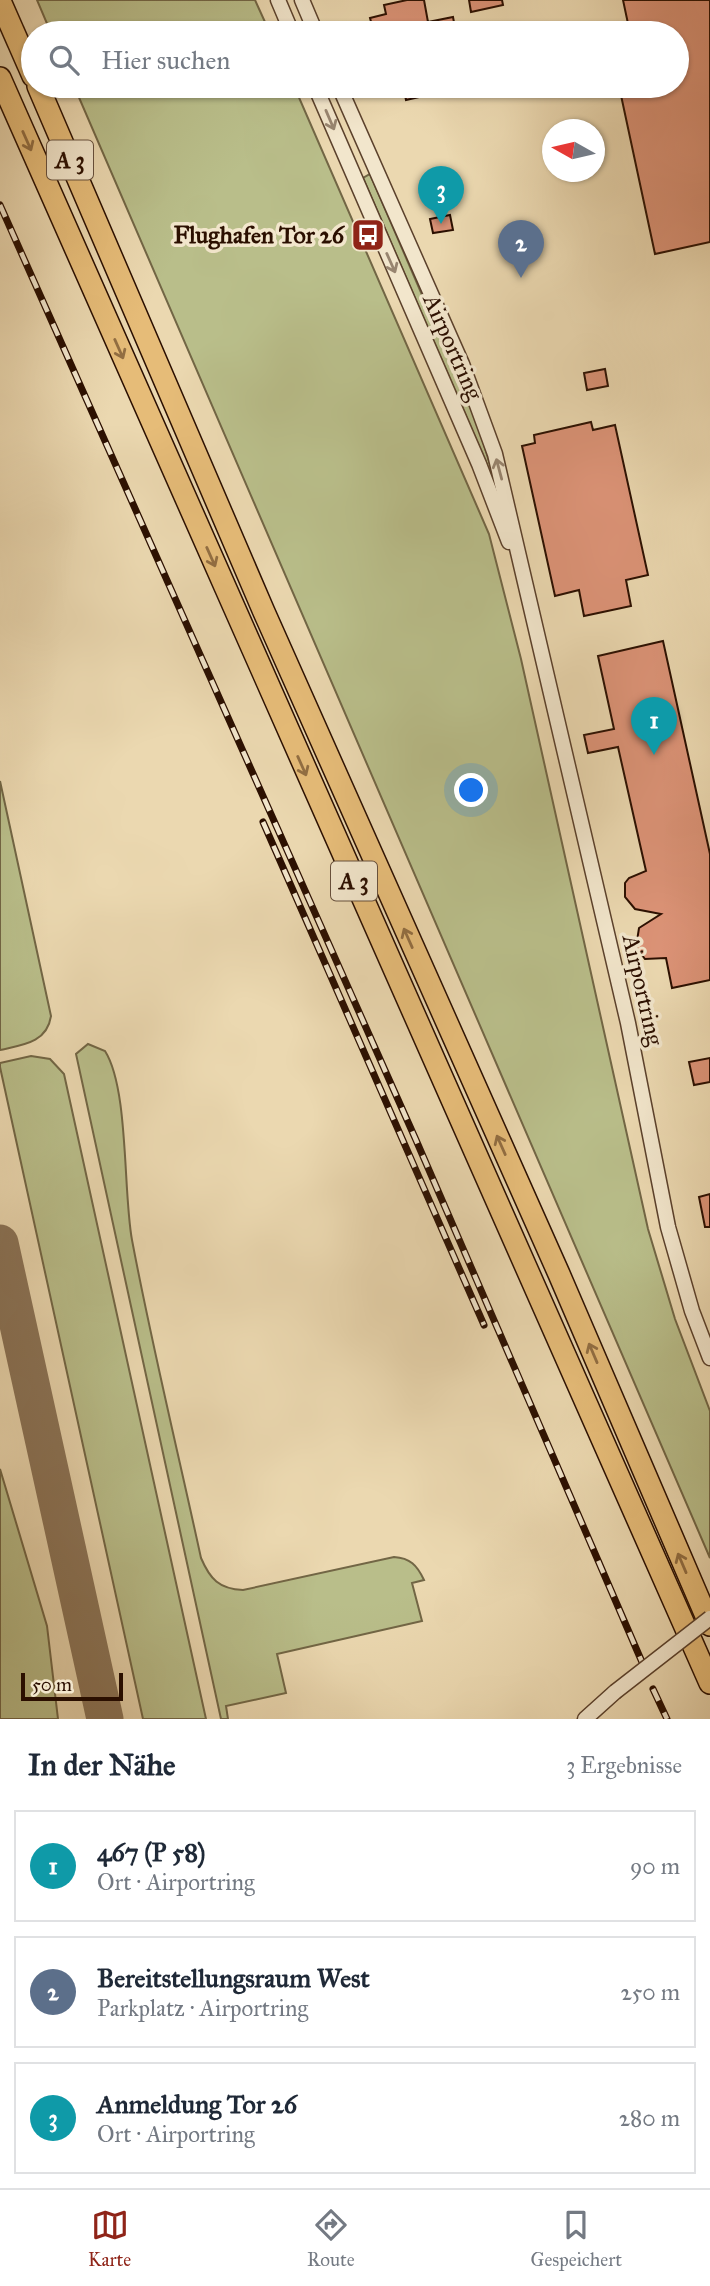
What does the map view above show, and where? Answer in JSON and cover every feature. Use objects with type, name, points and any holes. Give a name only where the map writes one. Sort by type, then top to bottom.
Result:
[{"type":"highway","points":[[0,1],[21,49]]},
{"type":"highway","name":"A 3","points":[[0,78],[710,1683]]},
{"type":"highway","name":"A 3","points":[[43,98],[269,624],[559,1274],[710,1625]]},
{"type":"street","points":[[278,0],[287,21]]},
{"type":"street","points":[[302,0],[311,21]]},
{"type":"street","name":"Airportring","points":[[320,98],[483,474],[508,538],[536,631]]},
{"type":"street","name":"Airportring","points":[[344,98],[479,406],[504,489],[639,1072],[668,1227],[692,1311],[710,1358]]},
{"type":"street","points":[[585,1719],[615,1692],[710,1618]]},
{"type":"green space","points":[[37,0],[255,0],[265,21],[46,21]]},
{"type":"green space","points":[[79,98],[299,98],[489,534],[521,659],[648,1229],[675,1319],[710,1411],[710,1558]]},
{"type":"green space","points":[[370,174],[478,425],[497,488],[363,178]]},
{"type":"green space","points":[[0,781],[51,1016],[49,1025],[39,1037],[25,1044],[0,1050]]},
{"type":"green space","points":[[88,1044],[105,1051],[113,1068],[118,1090],[132,1240],[201,1558],[208,1572],[216,1582],[228,1588],[243,1590],[394,1557],[412,1563],[424,1580],[412,1583],[422,1621],[277,1654],[286,1693],[226,1706],[228,1719],[221,1719],[76,1054]]},
{"type":"green space","points":[[31,1056],[50,1059],[64,1074],[206,1719],[143,1719],[0,1067],[0,1063]]},
{"type":"green space","points":[[0,1469],[47,1626],[58,1719],[0,1719]]},
{"type":"building","points":[[407,0],[424,0],[428,21],[371,21],[370,18],[386,14],[384,5]]},
{"type":"building","points":[[469,0],[502,0],[503,5],[471,12]]},
{"type":"building","points":[[623,0],[710,0],[710,242],[655,254],[622,98],[689,98],[689,21],[627,21]]},
{"type":"building","points":[[453,17],[454,21],[433,21]]},
{"type":"building","points":[[450,215],[453,230],[433,233],[430,219]]},
{"type":"building","points":[[605,369],[608,386],[587,390],[584,373]]},
{"type":"building","points":[[591,422],[593,430],[615,425],[648,575],[626,580],[631,606],[584,616],[579,590],[555,596],[522,446],[535,443],[534,435]]},
{"type":"building","points":[[663,641],[710,854],[710,980],[672,988],[666,958],[645,959],[636,947],[639,928],[661,914],[635,909],[625,897],[625,883],[629,878],[646,871],[618,747],[588,753],[584,735],[614,729],[598,656]]},
{"type":"building","points":[[710,1058],[710,1082],[694,1085],[689,1062]]},
{"type":"building","points":[[710,1194],[710,1227],[705,1227],[699,1197]]},
{"type":"taxiway","points":[[0,1243],[105,1719]]},
{"type":"railway","points":[[0,205],[416,1140],[642,1662]]},
{"type":"railway","points":[[263,822],[484,1325]]},
{"type":"railway","points":[[653,1689],[667,1719]]},
{"type":"place","name":"Anmeldung Tor 26","points":[[441,224]]},
{"type":"place","name":"Flughafen Tor 26","points":[[368,235]]},
{"type":"place","name":"Bereitstellungsraum West","points":[[521,278]]},
{"type":"place","name":"467 (P 58)","points":[[654,755]]}]
